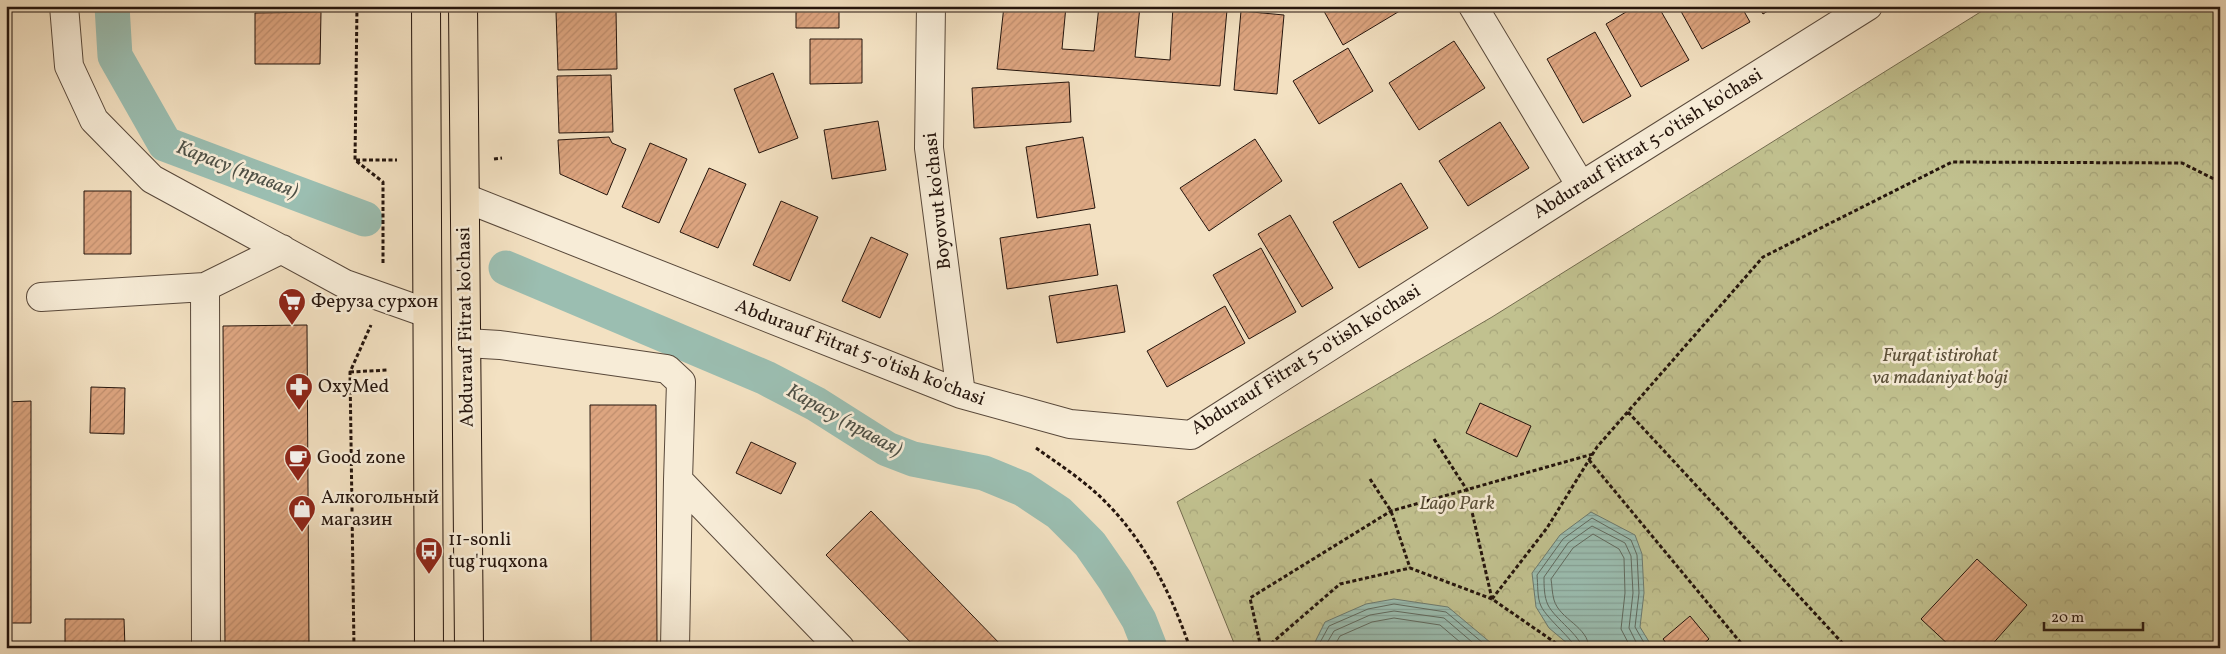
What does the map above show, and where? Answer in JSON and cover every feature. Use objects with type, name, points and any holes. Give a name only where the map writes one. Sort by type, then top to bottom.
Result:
[{"type":"main road","name":"Abdurauf Fitrat ko'chasi","points":[[426,6],[429,648]]},
{"type":"main road","name":"Abdurauf Fitrat ko'chasi","points":[[463,6],[468,648]]},
{"type":"street","points":[[64,6],[69,66],[94,120],[152,179],[345,284],[427,313]]},
{"type":"street","name":"Boyovut ko'chasi","points":[[931,6],[929,148],[961,394]]},
{"type":"street","points":[[1473,6],[1581,186]]},
{"type":"street","name":"Abdurauf Fitrat 5-o'tish ko'chasi","points":[[465,207],[961,394],[1070,424],[1191,435],[1581,186],[1868,6]]},
{"type":"street","points":[[41,297],[205,287],[282,249]]},
{"type":"street","points":[[205,287],[206,648]]},
{"type":"street","points":[[466,343],[500,345],[667,369],[681,382],[676,648]]},
{"type":"street","points":[[678,480],[840,648]]},
{"type":"path","points":[[355,160],[402,160]]},
{"type":"path","points":[[1492,599],[1548,528],[1593,454],[1763,258],[1952,162],[2182,163],[2220,182]]},
{"type":"path","points":[[350,372],[388,370]]},
{"type":"path","points":[[1628,412],[1847,648]]},
{"type":"path","points":[[1434,439],[1467,490],[1492,599]]},
{"type":"path","points":[[1032,445],[1095,492],[1124,523],[1147,555],[1175,606],[1190,648]]},
{"type":"path","points":[[1261,648],[1250,598],[1391,511],[1593,454]]},
{"type":"path","points":[[1590,460],[1745,648]]},
{"type":"path","points":[[1370,480],[1391,511],[1410,568]]},
{"type":"path","points":[[1266,648],[1340,584],[1410,568],[1492,599],[1564,648]]},
{"type":"green space","name":"Furqat istirohat va madaniyat bo'gi","points":[[1990,6],[2220,6],[2220,648],[1236,648],[1177,502],[1492,317]]},
{"type":"water","points":[[1591,512],[1635,535],[1642,554],[1644,593],[1640,627],[1651,645],[1655,648],[1574,648],[1549,628],[1536,607],[1532,573],[1560,535]]},
{"type":"water","points":[[1394,599],[1448,607],[1497,648],[1312,648],[1325,622],[1366,604]]},
{"type":"building","points":[[556,6],[616,6],[616,7],[556,8]]},
{"type":"building","points":[[796,6],[839,6],[839,28],[796,28]]},
{"type":"building","points":[[1004,6],[1066,6],[1062,49],[1094,51],[1099,6],[1140,6],[1135,57],[1170,60],[1173,6],[1227,10],[1220,86],[997,69]]},
{"type":"building","points":[[1321,6],[1408,6],[1343,45]]},
{"type":"building","points":[[1636,6],[1658,6],[1689,60],[1641,87],[1606,24]]},
{"type":"building","points":[[1678,6],[1741,6],[1750,22],[1702,49]]},
{"type":"building","points":[[1758,6],[1776,6],[1763,14]]},
{"type":"building","points":[[616,10],[617,69],[558,70],[556,12]]},
{"type":"building","points":[[1241,11],[1284,15],[1277,94],[1234,90]]},
{"type":"building","points":[[321,12],[320,64],[255,64],[255,13]]},
{"type":"building","points":[[1595,32],[1631,96],[1583,123],[1547,59]]},
{"type":"building","points":[[810,39],[862,39],[862,83],[810,84]]},
{"type":"building","points":[[1454,41],[1485,88],[1419,130],[1389,83]]},
{"type":"building","points":[[1348,48],[1373,91],[1319,124],[1293,81]]},
{"type":"building","points":[[773,73],[798,138],[759,153],[734,89]]},
{"type":"building","points":[[611,75],[613,132],[559,133],[557,76]]},
{"type":"building","points":[[1069,82],[1071,122],[974,128],[972,88]]},
{"type":"building","points":[[878,121],[886,170],[832,179],[824,130]]},
{"type":"building","points":[[1500,122],[1529,168],[1468,206],[1439,161]]},
{"type":"building","points":[[609,137],[612,143],[626,149],[607,195],[560,174],[558,140]]},
{"type":"building","points":[[1083,137],[1095,208],[1037,218],[1026,147]]},
{"type":"building","points":[[1255,139],[1282,181],[1209,231],[1180,188]]},
{"type":"building","points":[[650,143],[687,159],[659,223],[622,207]]},
{"type":"building","points":[[709,168],[746,184],[718,248],[680,232]]},
{"type":"building","points":[[1401,183],[1428,228],[1359,268],[1333,222]]},
{"type":"building","points":[[84,191],[131,191],[131,254],[84,254]]},
{"type":"building","points":[[781,201],[818,217],[790,281],[753,265]]},
{"type":"building","points":[[1290,215],[1333,288],[1302,307],[1258,234]]},
{"type":"building","points":[[1090,224],[1098,275],[1007,289],[1000,238]]},
{"type":"building","points":[[871,237],[908,254],[880,318],[842,301]]},
{"type":"building","points":[[1261,248],[1296,312],[1249,339],[1213,275]]},
{"type":"building","points":[[1117,285],[1125,332],[1057,343],[1049,296]]},
{"type":"building","points":[[1225,306],[1245,343],[1167,387],[1147,351]]},
{"type":"building","points":[[307,325],[309,648],[225,648],[223,326]]},
{"type":"building","points":[[91,387],[125,388],[124,434],[90,433]]},
{"type":"building","points":[[31,401],[31,623],[6,623],[6,402]]},
{"type":"building","points":[[1480,403],[1531,426],[1517,457],[1466,433]]},
{"type":"building","points":[[590,405],[656,405],[657,648],[591,648]]},
{"type":"building","points":[[751,442],[796,463],[781,494],[736,473]]},
{"type":"building","points":[[871,511],[1004,648],[916,648],[826,555]]},
{"type":"building","points":[[1977,559],[2027,605],[1989,648],[1952,648],[1921,619]]},
{"type":"building","points":[[1690,616],[1709,639],[1699,648],[1670,648],[1663,639]]},
{"type":"building","points":[[65,619],[124,619],[125,648],[65,648]]},
{"type":"waterway","name":"Карасу (правая)","points":[[112,6],[115,56],[165,144],[365,219]]},
{"type":"waterway","name":"Карасу (правая)","points":[[506,268],[766,378],[816,404],[887,449],[913,459],[984,473],[1023,489],[1059,513],[1090,544],[1115,580],[1139,620],[1150,648]]},
{"type":"place","name":"Феруза сурхон","points":[[292,326]]},
{"type":"place","name":"OxyMed","points":[[299,411]]},
{"type":"place","name":"Good zone","points":[[298,482]]},
{"type":"place","name":"Алкогольный магазин","points":[[302,533]]},
{"type":"place","name":"11-sonli tug'ruqxona","points":[[429,575]]},
{"type":"park label","name":"Lago Park","points":[[1457,504]]}]
